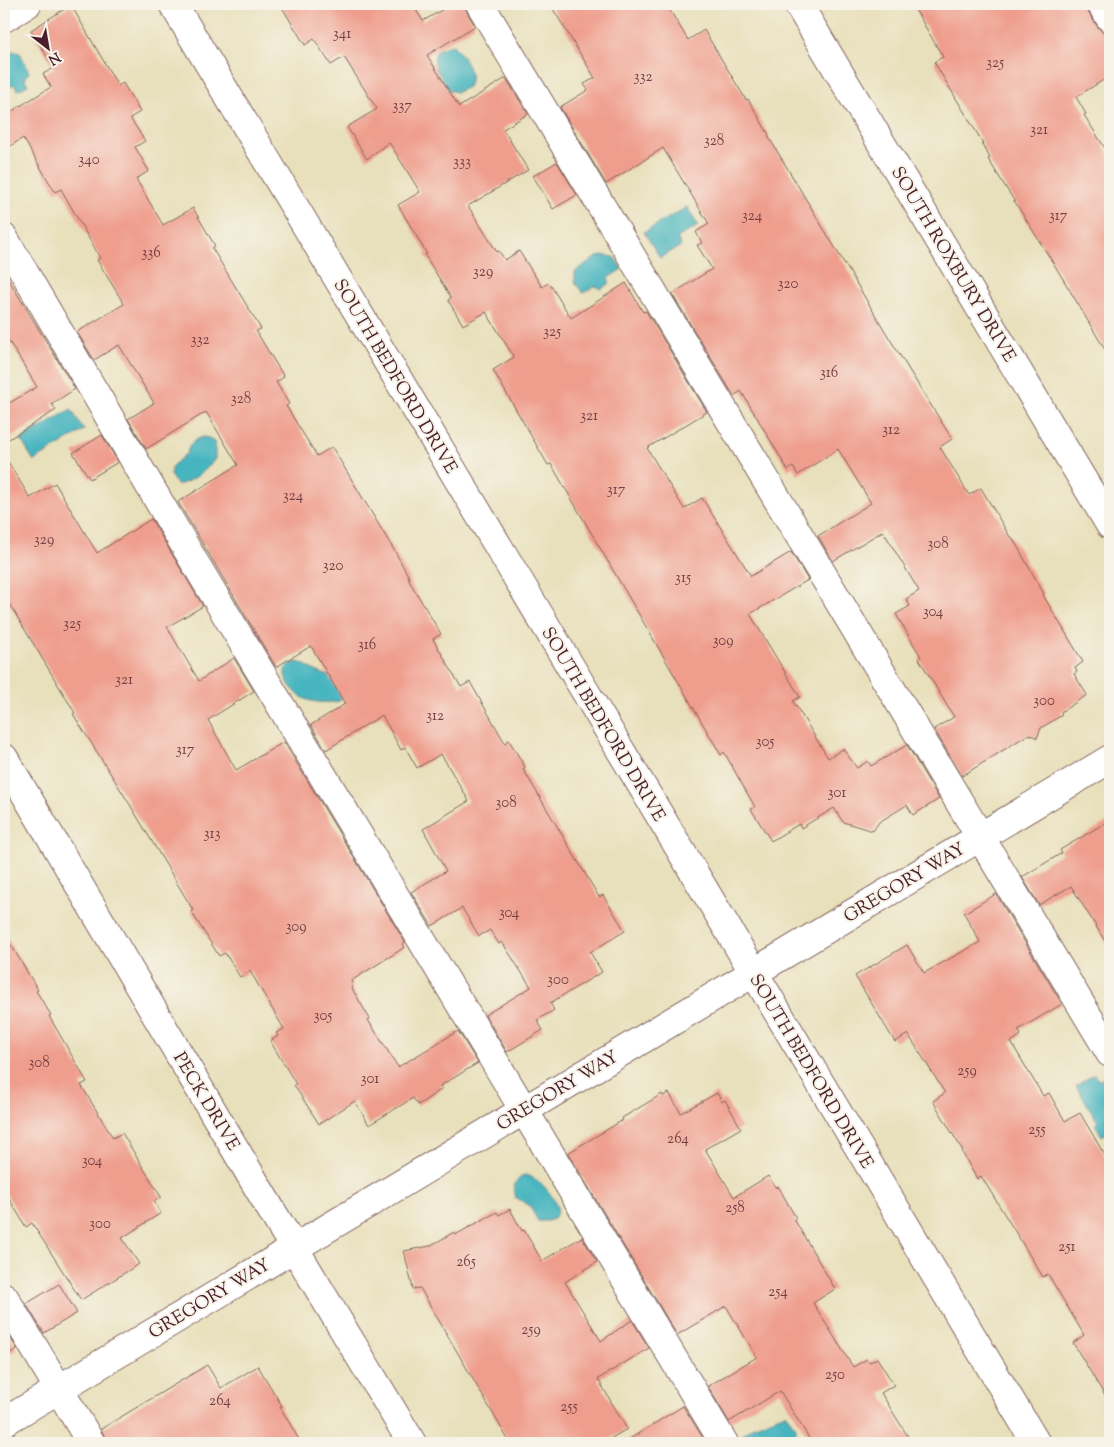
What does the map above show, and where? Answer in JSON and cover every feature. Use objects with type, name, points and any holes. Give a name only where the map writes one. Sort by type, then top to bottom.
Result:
[{"type":"street","points":[[4,18],[27,4]]},
{"type":"street","name":"SOUTH BEDFORD DRIVE","points":[[173,4],[1036,1443]]},
{"type":"street","points":[[480,4],[1110,1053]]},
{"type":"street","name":"SOUTH ROXBURY DRIVE","points":[[798,4],[1110,525]]},
{"type":"street","points":[[1101,4],[1110,18]]},
{"type":"street","points":[[4,238],[195,563],[724,1443]]},
{"type":"street","name":"PECK DRIVE","points":[[4,758],[412,1443]]},
{"type":"street","name":"GREGORY WAY","points":[[4,1422],[1110,759]]},
{"type":"street","points":[[4,1297],[91,1443]]},
{"type":"water","points":[[453,45],[467,64],[470,76],[468,87],[457,92],[447,90],[442,82],[434,59],[438,50]]},
{"type":"water","points":[[12,51],[20,53],[29,72],[25,79],[28,85],[18,90],[14,84],[4,91],[4,53]]},
{"type":"water","points":[[687,207],[698,226],[677,238],[681,246],[660,258],[644,232]]},
{"type":"water","points":[[601,255],[614,257],[622,269],[608,278],[610,283],[601,289],[596,286],[583,293],[575,283],[575,272]]},
{"type":"water","points":[[71,409],[84,430],[34,461],[21,440]]},
{"type":"water","points":[[203,437],[209,438],[215,443],[215,459],[198,475],[177,485],[170,475],[172,466],[187,453],[192,442]]},
{"type":"water","points":[[297,662],[335,679],[341,694],[340,701],[312,701],[296,693],[285,675],[289,665]]},
{"type":"water","points":[[1094,1074],[1098,1080],[1104,1077],[1110,1087],[1110,1093],[1108,1094],[1110,1098],[1110,1131],[1102,1136],[1095,1124],[1098,1122],[1076,1086]]},
{"type":"water","points":[[524,1175],[536,1179],[550,1193],[558,1210],[554,1219],[538,1221],[529,1205],[515,1197],[515,1184]]},
{"type":"water","points":[[785,1413],[796,1427],[796,1436],[782,1443],[746,1443],[743,1440],[744,1433],[753,1426]]},
{"type":"building","points":[[280,4],[412,4],[423,21],[452,4],[464,4],[475,26],[427,55],[459,107],[506,78],[528,114],[503,129],[528,170],[468,206],[497,252],[499,251],[505,260],[519,251],[542,287],[548,283],[551,286],[571,318],[626,283],[643,312],[646,311],[707,412],[647,448],[684,509],[702,498],[751,576],[791,552],[808,580],[750,614],[800,697],[793,701],[828,758],[843,749],[857,768],[868,761],[871,766],[907,745],[939,799],[913,815],[907,805],[879,822],[873,831],[843,822],[834,808],[801,828],[799,824],[771,841],[751,809],[755,807],[724,752],[721,755],[551,464],[548,465],[493,370],[514,357],[486,312],[463,325],[448,300],[451,298],[398,205],[420,192],[389,142],[367,159],[347,127],[377,109],[344,57],[331,65],[314,39],[305,45]]},
{"type":"building","points":[[550,4],[666,4],[688,40],[704,30],[746,100],[748,99],[768,136],[888,336],[952,439],[940,447],[969,495],[981,488],[1010,537],[1012,537],[1043,595],[1083,662],[1075,668],[1077,672],[1074,674],[1087,695],[1061,712],[1062,715],[1041,728],[1037,738],[1029,734],[962,776],[934,729],[954,717],[919,659],[921,657],[896,614],[910,606],[906,599],[919,591],[883,531],[833,561],[818,536],[871,503],[838,449],[798,475],[793,467],[788,470],[741,391],[734,396],[672,294],[712,269],[697,245],[702,243],[696,232],[709,224],[663,148],[606,184],[560,107],[588,90],[584,84],[595,78]]},
{"type":"building","points":[[912,4],[1086,4],[1088,12],[1097,26],[1102,32],[1110,34],[1110,76],[1076,97],[1086,114],[1084,115],[1110,156],[1110,358],[988,159],[990,158],[983,143],[934,62],[943,57]]},
{"type":"building","points":[[71,5],[118,86],[123,83],[140,112],[130,118],[145,141],[135,147],[149,171],[136,179],[163,225],[193,208],[215,246],[212,248],[261,329],[256,331],[284,377],[276,382],[289,404],[286,406],[317,456],[332,447],[397,555],[410,579],[408,579],[441,634],[433,639],[461,687],[470,682],[505,743],[509,740],[525,767],[523,769],[599,897],[603,895],[625,931],[590,952],[602,972],[550,1003],[554,1010],[537,1020],[543,1030],[507,1052],[485,1015],[531,987],[502,942],[499,944],[490,930],[479,936],[462,908],[432,926],[411,892],[446,871],[423,829],[469,801],[441,754],[417,768],[405,747],[401,750],[382,715],[326,750],[311,725],[345,704],[311,646],[276,667],[178,502],[238,465],[206,412],[146,449],[128,419],[154,403],[119,345],[94,360],[77,332],[124,304],[97,260],[100,258],[61,189],[55,192],[23,138],[4,150],[4,116],[51,87],[43,74],[54,68],[31,30]]},
{"type":"building","points":[[557,162],[577,195],[553,209],[533,176]]},
{"type":"building","points":[[4,272],[75,389],[52,404],[56,410],[4,442],[4,406],[37,387],[4,333]]},
{"type":"building","points":[[102,435],[118,462],[90,479],[73,453]]},
{"type":"building","points":[[4,455],[30,498],[55,483],[97,553],[151,519],[203,606],[167,627],[199,681],[234,658],[254,691],[208,720],[236,770],[284,742],[405,942],[403,944],[405,947],[351,981],[353,986],[351,987],[370,1019],[368,1020],[398,1067],[458,1031],[478,1063],[440,1086],[442,1089],[418,1105],[413,1098],[369,1125],[355,1101],[319,1124],[294,1085],[296,1084],[270,1041],[278,1036],[276,1033],[284,1029],[250,971],[240,977],[225,953],[219,956],[129,803],[73,714],[75,713],[4,595]]},
{"type":"building","points":[[1110,820],[1110,949],[1071,886],[1039,905],[1022,877],[1062,853],[1060,850]]},
{"type":"building","points":[[996,894],[1062,1004],[1018,1030],[1021,1035],[1011,1042],[1043,1096],[1049,1093],[1065,1121],[1080,1113],[1110,1164],[1110,1404],[1073,1343],[1084,1335],[1048,1274],[1043,1277],[981,1176],[977,1179],[963,1151],[933,1101],[945,1093],[908,1034],[895,1042],[855,976],[907,945],[924,973],[980,942],[964,913]]},
{"type":"building","points":[[4,933],[38,990],[36,991],[51,1015],[49,1016],[87,1082],[81,1085],[113,1138],[122,1133],[161,1197],[154,1201],[161,1213],[122,1238],[139,1264],[81,1300],[32,1223],[26,1227],[4,1190]]},
{"type":"building","points":[[669,1093],[681,1113],[717,1093],[722,1102],[725,1100],[741,1128],[705,1149],[734,1197],[768,1176],[776,1188],[778,1186],[796,1218],[794,1219],[835,1289],[813,1303],[853,1367],[867,1359],[870,1362],[877,1358],[894,1385],[881,1393],[912,1443],[812,1443],[780,1391],[729,1422],[708,1386],[757,1357],[726,1306],[677,1335],[568,1153],[662,1094],[663,1096]]},
{"type":"building","points":[[510,1209],[542,1261],[582,1237],[597,1262],[565,1282],[601,1341],[632,1320],[649,1348],[598,1379],[627,1429],[603,1443],[510,1443],[420,1288],[413,1289],[404,1251],[430,1246],[454,1232],[455,1235],[497,1212],[499,1215]]},
{"type":"building","points":[[59,1284],[77,1313],[44,1333],[26,1304]]},
{"type":"building","points":[[4,1327],[17,1349],[4,1357]]},
{"type":"building","points":[[207,1365],[221,1388],[258,1366],[301,1443],[107,1443],[101,1429]]},
{"type":"building","points":[[683,1406],[703,1438],[694,1443],[623,1443]]}]
